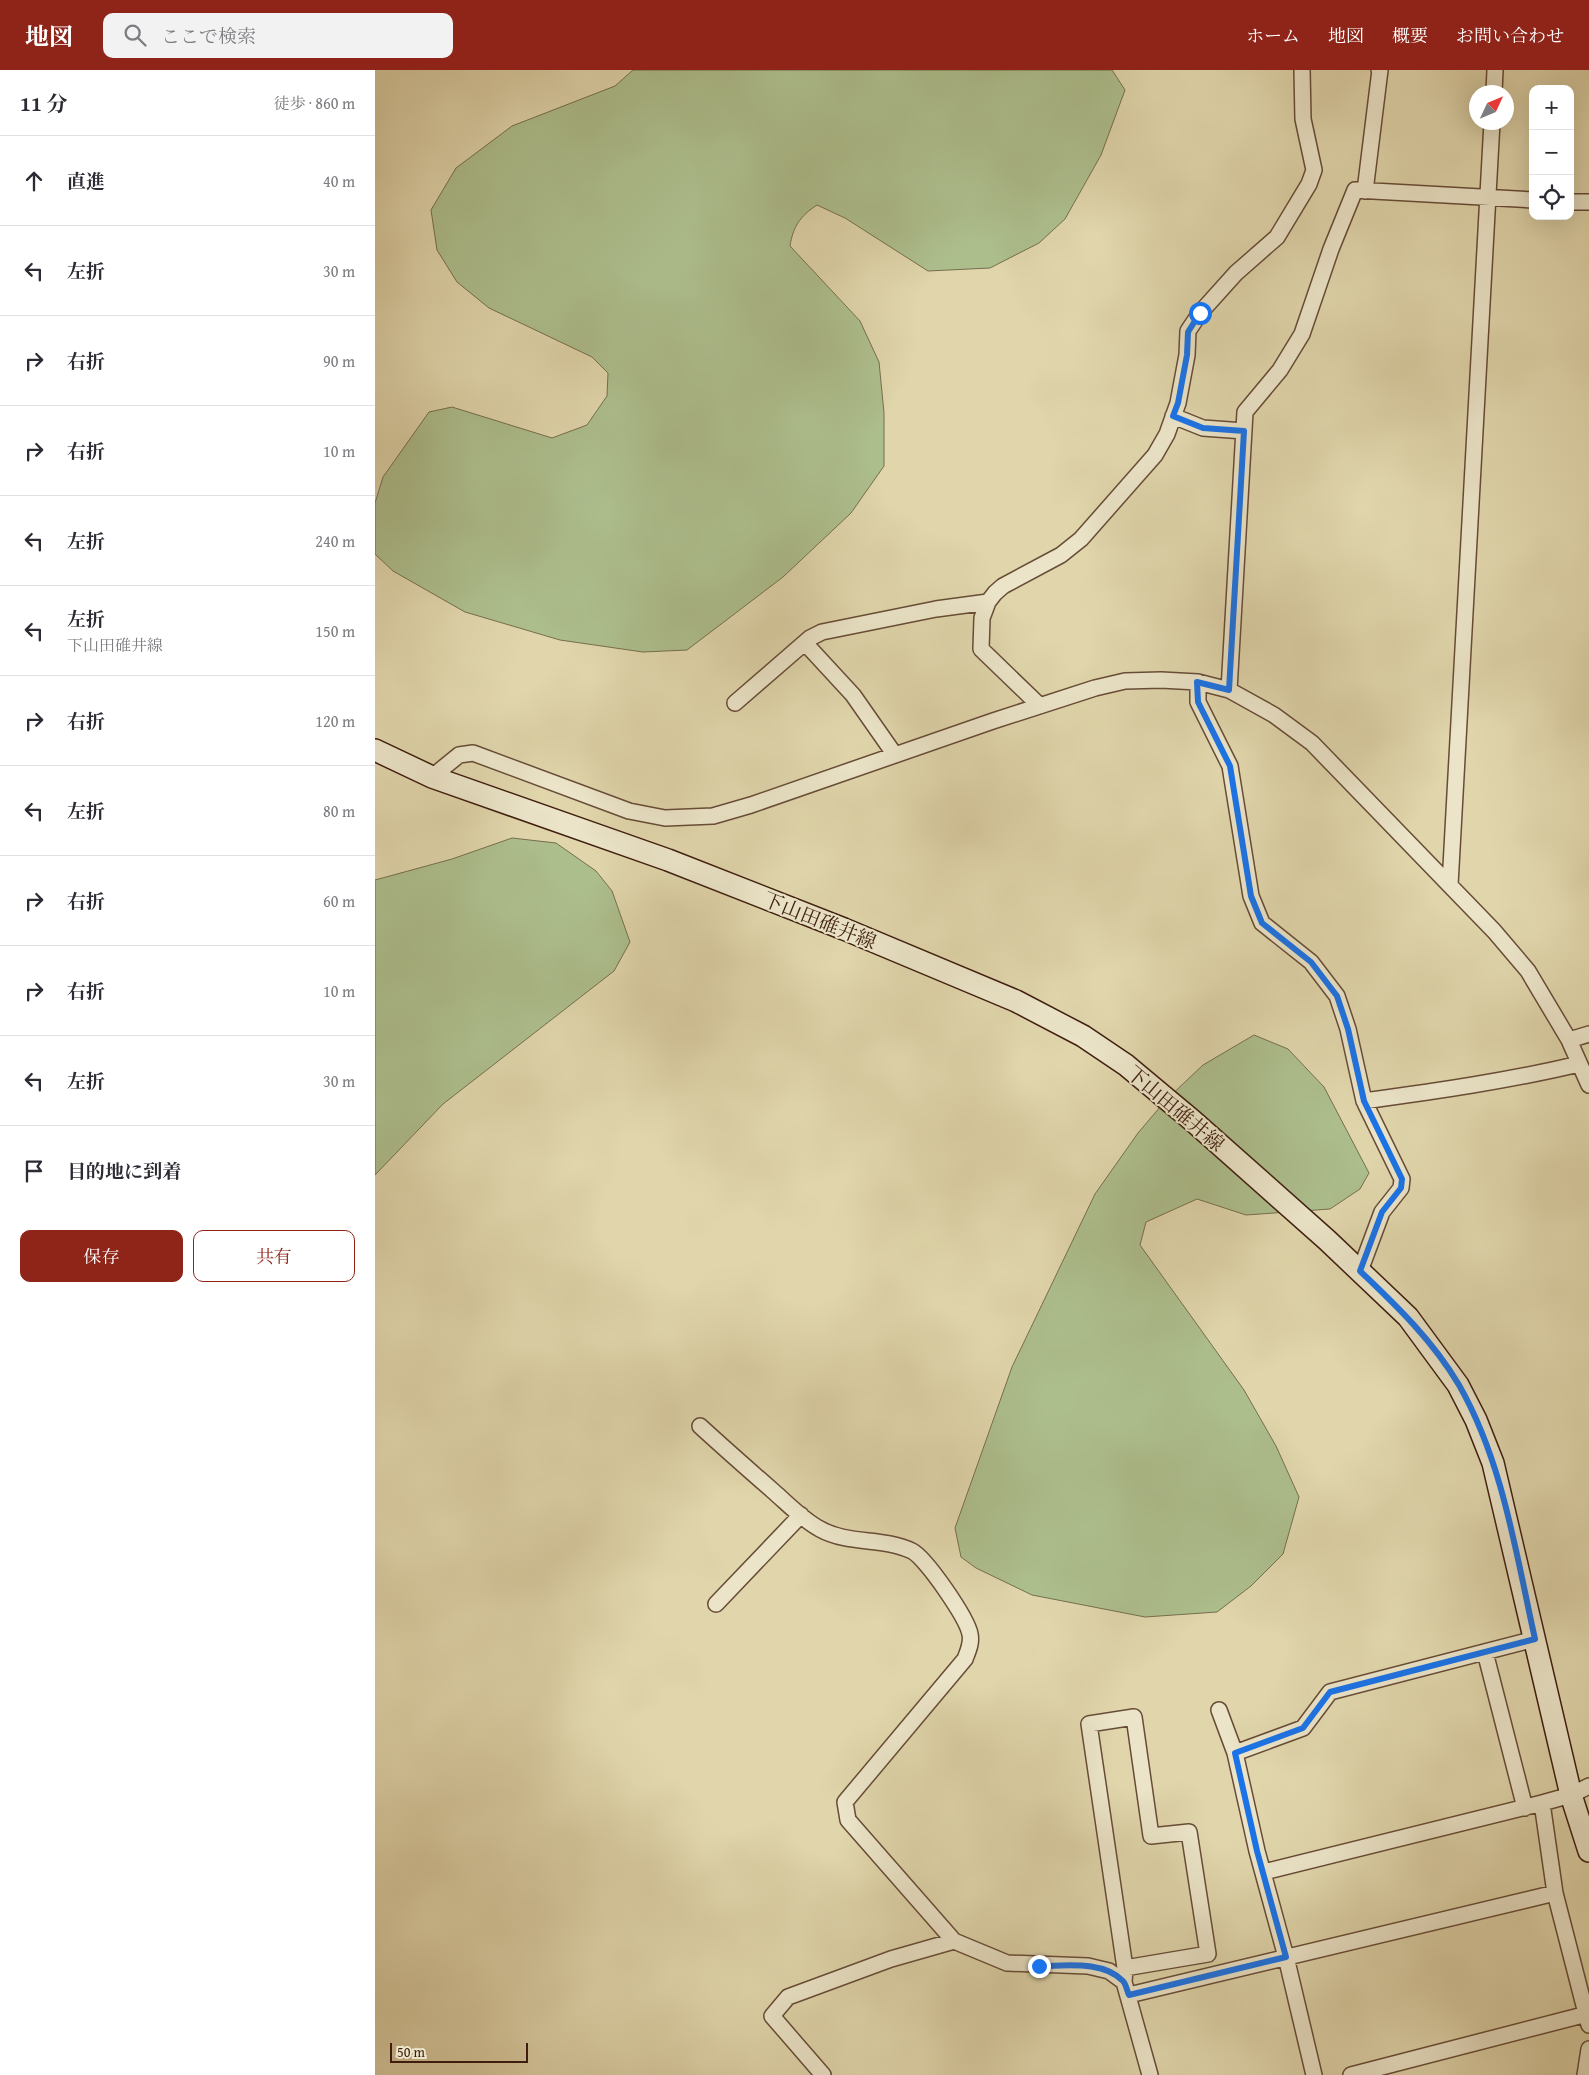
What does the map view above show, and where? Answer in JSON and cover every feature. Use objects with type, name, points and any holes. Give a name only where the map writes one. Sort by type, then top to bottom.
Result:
[{"type":"main road","name":"下山田碓井線","points":[[375,750],[432,777],[668,860],[844,929],[1016,1001],[1083,1036],[1126,1065],[1193,1121],[1360,1271],[1408,1316],[1458,1385],[1476,1420],[1493,1463],[1535,1639],[1580,1791],[1589,1851]]},
{"type":"street","points":[[1040,706],[981,649],[982,618],[988,602],[1003,586],[1061,555],[1081,539],[1155,455],[1167,434],[1178,403],[1187,355],[1188,332],[1200,313],[1236,273],[1277,237],[1309,184],[1314,170],[1303,119],[1302,70]]},
{"type":"street","points":[[1365,191],[1379,70]]},
{"type":"street","points":[[1494,85],[1495,70]]},
{"type":"street","points":[[1450,885],[1491,130]]},
{"type":"street","points":[[1229,690],[1245,412],[1279,370],[1302,334],[1331,249],[1355,190],[1529,200]]},
{"type":"street","points":[[1574,202],[1589,202]]},
{"type":"street","points":[[1173,416],[1203,428],[1244,431]]},
{"type":"street","points":[[735,703],[805,643],[822,632],[936,609],[988,602]]},
{"type":"street","points":[[805,643],[853,695],[895,755]]},
{"type":"street","points":[[432,777],[459,755],[473,753],[629,812],[665,818],[713,816],[751,806],[895,755],[1095,688],[1125,681],[1161,680],[1197,682],[1229,690],[1273,715],[1312,744],[1450,885],[1528,970],[1569,1040],[1589,1085]]},
{"type":"street","points":[[1197,682],[1198,702],[1230,766],[1251,896],[1262,923],[1311,962],[1337,996],[1348,1029],[1364,1101],[1402,1179],[1401,1188],[1382,1212],[1360,1271]]},
{"type":"street","points":[[1569,1040],[1589,1034]]},
{"type":"street","points":[[1364,1101],[1456,1088],[1579,1064]]},
{"type":"street","points":[[700,1426],[801,1515],[820,1529],[841,1538],[891,1544],[913,1551],[927,1564],[963,1618],[970,1634],[970,1646],[965,1659],[845,1802],[848,1820],[954,1941],[1007,1963],[1088,1966],[1109,1971],[1126,1982],[1286,1957],[1555,1893]]},
{"type":"street","points":[[716,1604],[801,1515]]},
{"type":"street","points":[[1235,1753],[1303,1728],[1330,1692],[1535,1639]]},
{"type":"street","points":[[1485,1652],[1525,1808]]},
{"type":"street","points":[[1219,1710],[1235,1753],[1314,2075]]},
{"type":"street","points":[[1126,1982],[1208,1954],[1189,1832],[1151,1836],[1134,1716],[1089,1724],[1126,1982],[1150,2075]]},
{"type":"street","points":[[1264,1872],[1542,1804],[1580,1791]]},
{"type":"street","points":[[1351,2075],[1588,2019],[1555,1893],[1542,1804]]},
{"type":"street","points":[[823,2075],[772,2016],[788,1997],[891,1959],[954,1941]]},
{"type":"street","points":[[1585,2075],[1589,2049]]},
{"type":"green space","points":[[633,70],[1112,70],[1125,90],[1101,155],[1065,219],[1039,243],[990,268],[928,271],[845,218],[817,205],[798,222],[790,246],[860,321],[879,362],[884,413],[884,466],[851,513],[783,577],[687,650],[643,652],[560,640],[465,612],[393,571],[375,554],[375,503],[383,477],[429,412],[452,407],[552,438],[587,425],[607,396],[608,373],[592,357],[489,308],[457,282],[437,250],[431,210],[456,168],[512,126],[615,86]]},
{"type":"green space","points":[[512,838],[556,843],[596,871],[612,891],[630,942],[614,971],[443,1104],[375,1175],[375,880],[452,859]]},
{"type":"green space","points":[[1254,1035],[1288,1049],[1324,1087],[1369,1173],[1360,1189],[1330,1209],[1246,1215],[1197,1199],[1146,1222],[1140,1245],[1244,1390],[1276,1446],[1299,1497],[1283,1554],[1251,1586],[1217,1612],[1145,1617],[1032,1595],[976,1568],[961,1557],[955,1528],[1012,1367],[1095,1194],[1138,1133],[1166,1100],[1203,1065]]},
{"type":"route","points":[[1039,1966],[1088,1966],[1109,1971],[1124,1982],[1129,1995],[1286,1957],[1257,1851],[1235,1753],[1303,1728],[1330,1692],[1535,1639],[1493,1463],[1476,1420],[1458,1385],[1435,1350],[1408,1316],[1360,1271],[1371,1237],[1382,1212],[1401,1188],[1402,1179],[1364,1101],[1348,1029],[1337,996],[1311,962],[1262,923],[1251,896],[1230,766],[1198,702],[1197,682],[1229,690],[1244,431],[1203,428],[1173,416],[1178,403],[1187,355],[1188,332],[1200,313]]}]
